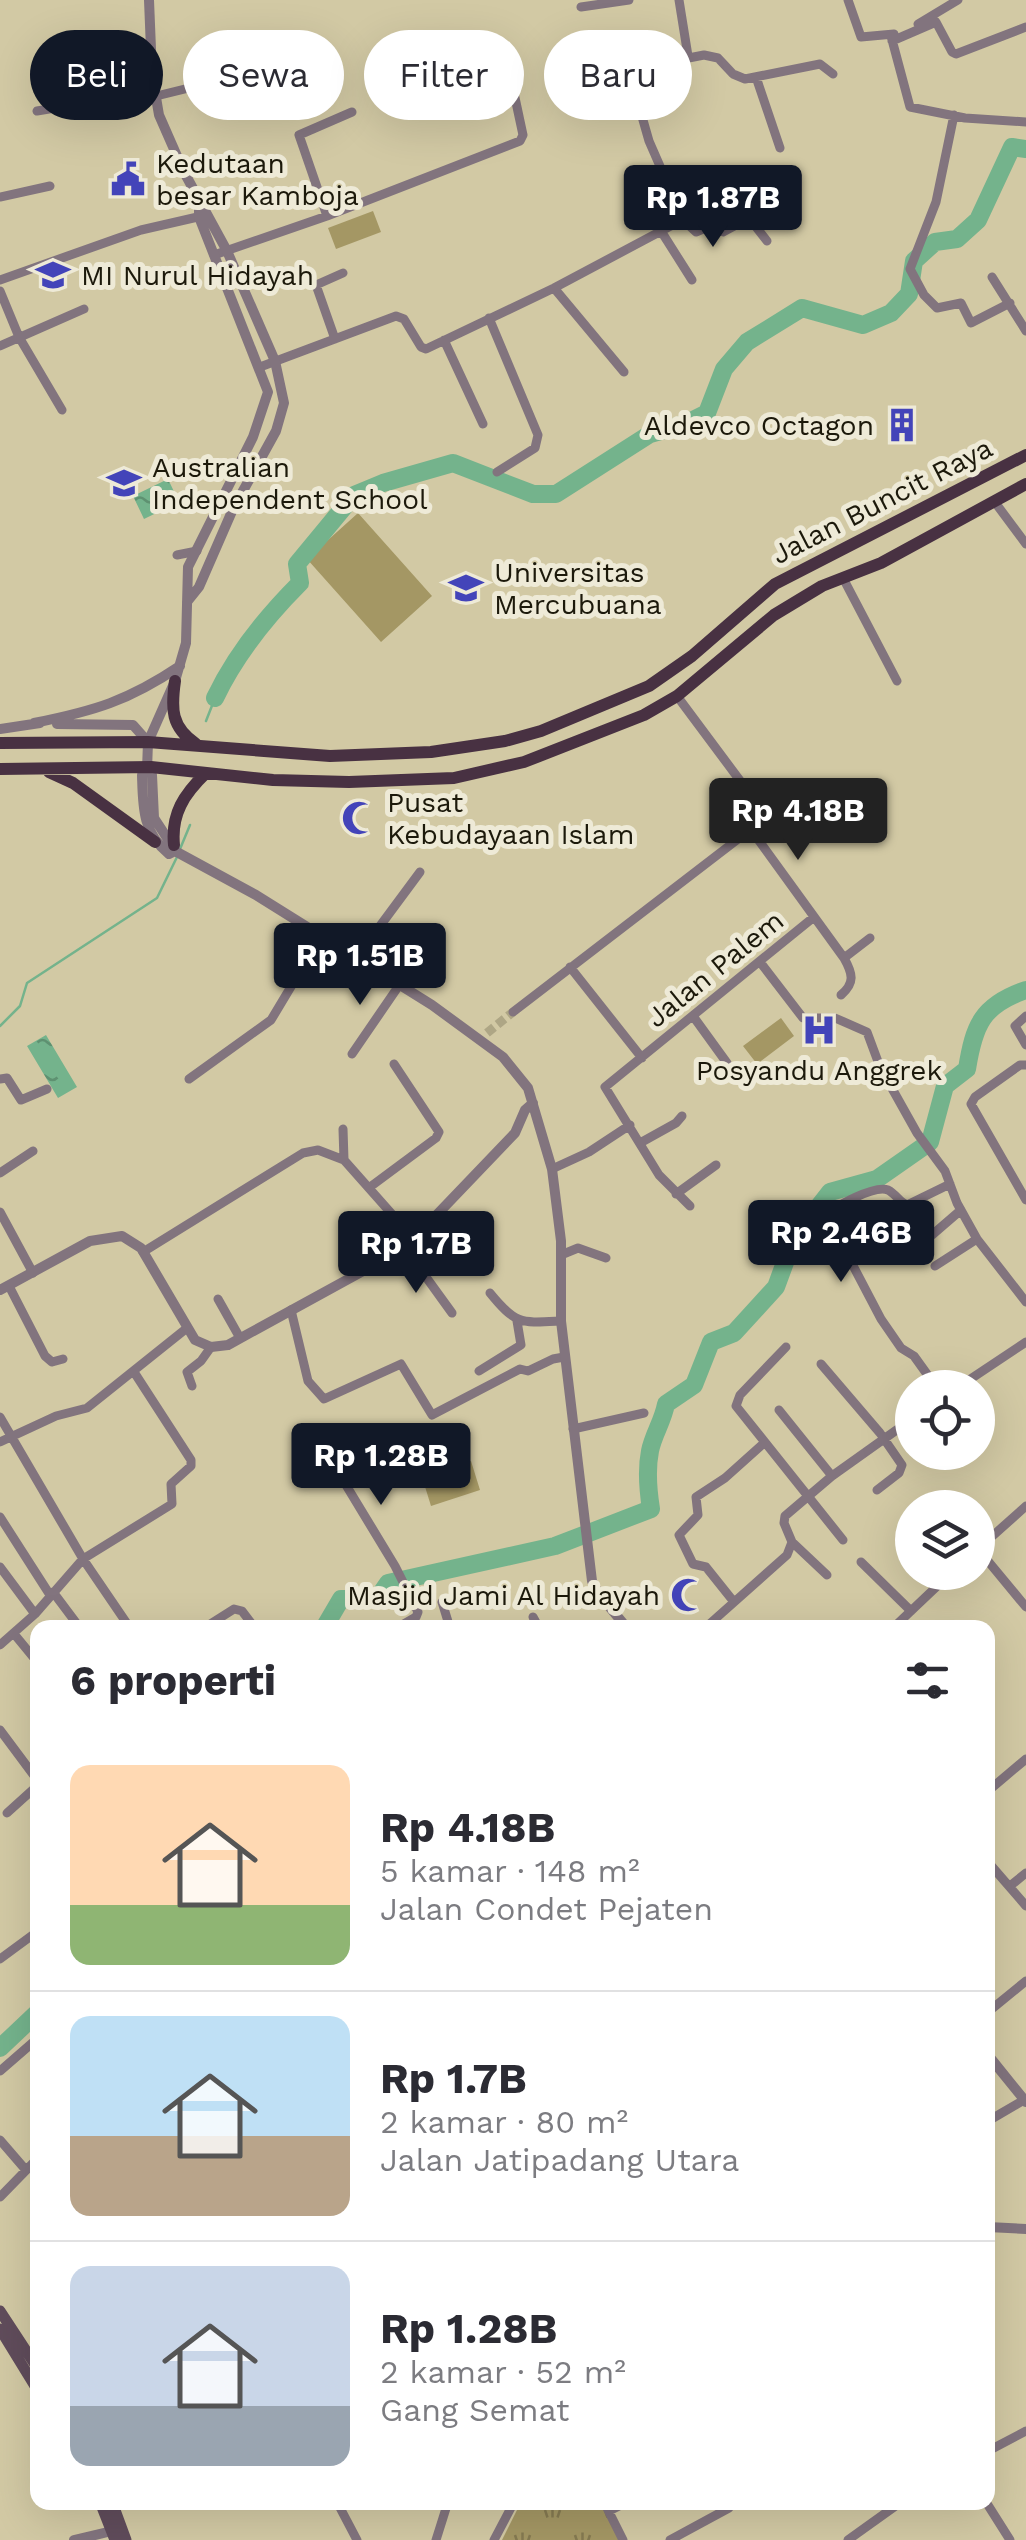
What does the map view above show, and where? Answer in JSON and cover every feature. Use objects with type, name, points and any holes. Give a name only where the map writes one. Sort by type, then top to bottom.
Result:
[{"type":"main road","name":"Jalan Buncit Raya","points":[[0,743],[148,742],[238,751],[363,756],[431,752],[506,741],[542,731],[631,695],[670,673],[775,584],[1026,455]]},
{"type":"main road","name":"Jalan Buncit Raya","points":[[0,769],[147,768],[318,782],[454,778],[524,762],[618,726],[676,696],[774,615],[822,586],[880,563],[1026,484]]},
{"type":"main road","points":[[710,640],[712,649],[724,656]]},
{"type":"main road","points":[[175,681],[175,722],[200,747]]},
{"type":"main road","points":[[43,769],[73,783],[155,842]]},
{"type":"main road","points":[[174,848],[176,814],[193,785],[210,773]]},
{"type":"main road","points":[[0,2311],[30,2357]]},
{"type":"main road","points":[[0,2329],[30,2378]]},
{"type":"main road","points":[[103,2510],[113,2536]]},
{"type":"main road","points":[[118,2510],[126,2540]]},
{"type":"street","points":[[149,0],[151,30]]},
{"type":"street","points":[[581,7],[629,0]]},
{"type":"street","points":[[679,0],[684,30]]},
{"type":"street","points":[[848,0],[861,36],[891,38],[936,22],[956,54],[1026,27]]},
{"type":"street","points":[[891,38],[958,0]]},
{"type":"street","points":[[891,38],[910,107],[991,121],[1026,122]]},
{"type":"street","points":[[692,56],[715,56],[738,77],[820,64],[833,74]]},
{"type":"street","points":[[756,77],[780,148]]},
{"type":"street","points":[[327,216],[299,135],[352,112]]},
{"type":"street","points":[[954,115],[928,228],[913,272],[918,286],[934,306],[961,303],[972,324],[1010,303]]},
{"type":"street","points":[[162,120],[204,215],[227,250],[275,361],[284,403],[276,431],[187,603]]},
{"type":"street","points":[[214,255],[520,141],[523,135],[519,120]]},
{"type":"street","points":[[643,120],[681,218],[696,232],[710,226],[723,232],[750,218],[767,241]]},
{"type":"street","points":[[0,197],[50,186]]},
{"type":"street","points":[[174,848],[168,854],[155,842],[143,816],[142,775],[147,768],[148,742],[175,681],[186,643],[188,567],[268,402],[268,388],[214,255],[204,215]]},
{"type":"street","points":[[0,280],[141,230],[204,215]]},
{"type":"street","points":[[260,367],[396,316],[404,319],[424,349],[554,288],[681,218]]},
{"type":"street","points":[[661,232],[692,280]]},
{"type":"street","points":[[335,339],[316,285],[344,272]]},
{"type":"street","points":[[992,277],[1026,331]]},
{"type":"street","points":[[554,288],[624,372]]},
{"type":"street","points":[[0,291],[20,337],[62,410]]},
{"type":"street","points":[[0,346],[84,308]]},
{"type":"street","points":[[489,318],[538,435],[532,450],[497,472]]},
{"type":"street","points":[[444,340],[482,424]]},
{"type":"street","points":[[994,501],[1026,544]]},
{"type":"street","points":[[178,555],[197,551]]},
{"type":"street","points":[[843,578],[897,681]]},
{"type":"street","points":[[0,729],[95,711],[131,697],[180,666]]},
{"type":"street","points":[[514,1012],[752,831],[758,815],[753,798],[676,696]]},
{"type":"street","points":[[34,723],[133,725],[148,742]]},
{"type":"street","points":[[147,768],[152,776],[154,818],[174,848],[191,862],[322,935],[484,1036],[513,1066],[534,1103],[552,1169],[564,1358],[587,1546],[596,1590],[620,1620]]},
{"type":"street","points":[[752,831],[844,958],[852,980],[841,995]]},
{"type":"street","points":[[357,957],[420,872]]},
{"type":"street","name":"Jalan Palem","points":[[570,967],[642,1058],[814,918]]},
{"type":"street","points":[[189,1079],[271,1020],[322,935]]},
{"type":"street","points":[[844,958],[870,938]]},
{"type":"street","points":[[760,962],[804,1019],[835,1018],[867,1032],[880,1068],[945,1170],[978,1239],[1026,1302]]},
{"type":"street","points":[[352,1054],[400,984]]},
{"type":"street","points":[[693,1016],[727,1063]]},
{"type":"street","points":[[1026,1016],[1015,1028],[1026,1045]]},
{"type":"street","points":[[642,1058],[604,1088],[659,1175],[690,1206]]},
{"type":"street","points":[[370,1187],[436,1138],[438,1132],[394,1064]]},
{"type":"street","points":[[1026,1065],[1020,1065],[974,1097],[971,1104],[1026,1200]]},
{"type":"street","points":[[0,1078],[7,1078],[21,1100],[47,1089]]},
{"type":"street","points":[[64,1359],[52,1362],[45,1356],[3,1287],[84,1244],[107,1236],[129,1238],[143,1252],[198,1342],[222,1346],[406,1248],[515,1133],[525,1110],[534,1103]]},
{"type":"street","points":[[640,1143],[676,1124],[682,1116]]},
{"type":"street","points":[[515,1133],[541,1124]]},
{"type":"street","points":[[552,1169],[589,1152],[630,1124]]},
{"type":"street","points":[[343,1129],[344,1160]]},
{"type":"street","points":[[143,1252],[303,1154],[318,1150],[344,1160],[406,1230],[418,1238]]},
{"type":"street","points":[[0,1173],[33,1151]]},
{"type":"street","points":[[676,1194],[716,1164]]},
{"type":"street","points":[[924,1370],[914,1356],[900,1348],[881,1319],[827,1216],[834,1207],[879,1189],[890,1192],[905,1206],[950,1184]]},
{"type":"street","points":[[900,1251],[932,1235],[961,1210]]},
{"type":"street","points":[[0,1212],[33,1273]]},
{"type":"street","points":[[935,1266],[978,1239]]},
{"type":"street","points":[[406,1248],[452,1312]]},
{"type":"street","points":[[560,1256],[578,1248],[606,1258]]},
{"type":"street","points":[[490,1293],[518,1321],[561,1320]]},
{"type":"street","points":[[218,1299],[240,1338]]},
{"type":"street","points":[[291,1310],[308,1381],[324,1399],[401,1364],[432,1415],[520,1369],[528,1371],[553,1358],[564,1358]]},
{"type":"street","points":[[479,1371],[520,1346],[518,1321]]},
{"type":"street","points":[[0,1442],[61,1414],[82,1410],[188,1328]]},
{"type":"street","points":[[984,1370],[1026,1342]]},
{"type":"street","points":[[192,1386],[186,1374],[210,1346]]},
{"type":"street","points":[[786,1347],[737,1400],[740,1413],[844,1540]]},
{"type":"street","points":[[821,1364],[884,1438],[902,1467],[876,1490]]},
{"type":"street","points":[[0,1645],[35,1614],[83,1559],[172,1504],[171,1484],[192,1464],[134,1372]]},
{"type":"street","points":[[780,1410],[832,1476]]},
{"type":"street","points":[[573,1429],[644,1413]]},
{"type":"street","points":[[0,1417],[83,1559],[125,1620]]},
{"type":"street","points":[[827,1575],[792,1542],[783,1519],[832,1476],[895,1430]]},
{"type":"street","points":[[734,1602],[706,1567],[691,1560],[678,1534],[698,1515],[696,1498],[764,1444]]},
{"type":"street","points":[[338,1446],[330,1453],[332,1462],[395,1566],[418,1614],[409,1620]]},
{"type":"street","points":[[995,1534],[1026,1506]]},
{"type":"street","points":[[0,1517],[74,1620]]},
{"type":"street","points":[[714,1620],[784,1558],[792,1542]]},
{"type":"street","points":[[861,1562],[911,1610]]},
{"type":"street","points":[[0,1567],[35,1614]]},
{"type":"street","points":[[995,1570],[1026,1607]]},
{"type":"street","points":[[901,1620],[933,1590]]},
{"type":"street","points":[[442,1602],[448,1620]]},
{"type":"street","points":[[216,1620],[234,1608],[249,1620]]},
{"type":"street","points":[[14,1635],[30,1653]]},
{"type":"street","points":[[0,1730],[30,1772]]},
{"type":"street","points":[[995,1784],[1026,1759]]},
{"type":"street","points":[[7,1813],[30,1791]]},
{"type":"street","points":[[995,1870],[1026,1906]]},
{"type":"street","points":[[1010,1886],[1026,1873]]},
{"type":"street","points":[[0,1959],[30,1937]]},
{"type":"street","points":[[995,2006],[1026,1981]]},
{"type":"street","points":[[0,2071],[30,2045]]},
{"type":"street","points":[[995,2064],[1025,2101],[995,2117]]},
{"type":"street","points":[[0,2140],[25,2169]]},
{"type":"street","points":[[0,2197],[30,2165]]},
{"type":"street","points":[[995,2227],[1026,2229]]},
{"type":"street","points":[[995,2446],[1026,2430]]},
{"type":"street","points":[[341,2510],[356,2540]]},
{"type":"street","points":[[436,2540],[445,2510]]},
{"type":"street","points":[[494,2540],[510,2510]]},
{"type":"street","points":[[608,2510],[623,2540]]},
{"type":"street","points":[[670,2540],[725,2510]]},
{"type":"street","points":[[848,2540],[890,2510]]},
{"type":"street","points":[[991,2510],[1008,2536],[995,2540]]},
{"type":"street","points":[[74,2540],[113,2536]]},
{"type":"green space","points":[[373,211],[381,232],[336,249],[328,228]]},
{"type":"green space","points":[[358,513],[432,596],[381,642],[307,559]]},
{"type":"green space","points":[[781,1018],[794,1036],[757,1064],[743,1046]]},
{"type":"green space","points":[[471,1461],[480,1490],[431,1506],[422,1477]]},
{"type":"green space","points":[[517,2510],[607,2510],[622,2540],[502,2540]]},
{"type":"water","points":[[168,479],[179,502],[144,519],[133,496]]},
{"type":"water","points":[[46,1035],[77,1087],[58,1098],[27,1046]]},
{"type":"waterway","points":[[215,698],[253,637],[300,583],[297,564],[354,495],[453,463],[533,494],[556,494],[650,434],[707,413],[724,369],[747,342],[802,308],[863,325],[891,313],[909,294],[914,261],[935,242],[957,239],[978,220],[1012,147],[1026,149]]},
{"type":"waterway","points":[[206,721],[215,698]]},
{"type":"waterway","points":[[180,849],[190,825]]},
{"type":"waterway","points":[[0,1026],[20,1006],[27,983],[157,898],[177,857]]},
{"type":"waterway","points":[[329,1620],[341,1599],[377,1599],[388,1583],[555,1546],[651,1509],[649,1458],[666,1404],[694,1385],[711,1342],[734,1333],[776,1287],[794,1238],[830,1192],[877,1179],[930,1142],[945,1086],[967,1069],[973,1040],[983,1019],[999,1002],[1026,990]]},
{"type":"waterway","points":[[0,2048],[30,2020]]},
{"type":"tunnel","points":[[487,1033],[513,1012]]},
{"type":"place","name":"Kedutaan besar Kamboja","points":[[128,179]]},
{"type":"place","name":"MI Nurul Hidayah","points":[[53,275]]},
{"type":"place","name":"Aldevco Octagon","points":[[902,425]]},
{"type":"place","name":"Australian Independent School","points":[[124,483]]},
{"type":"place","name":"Universitas Mercubuana","points":[[466,588]]},
{"type":"place","name":"Pusat Kebudayaan Islam","points":[[359,818]]},
{"type":"place","name":"Posyandu Anggrek","points":[[819,1030]]},
{"type":"place","name":"Masjid Jami Al Hidayah","points":[[688,1595]]}]
